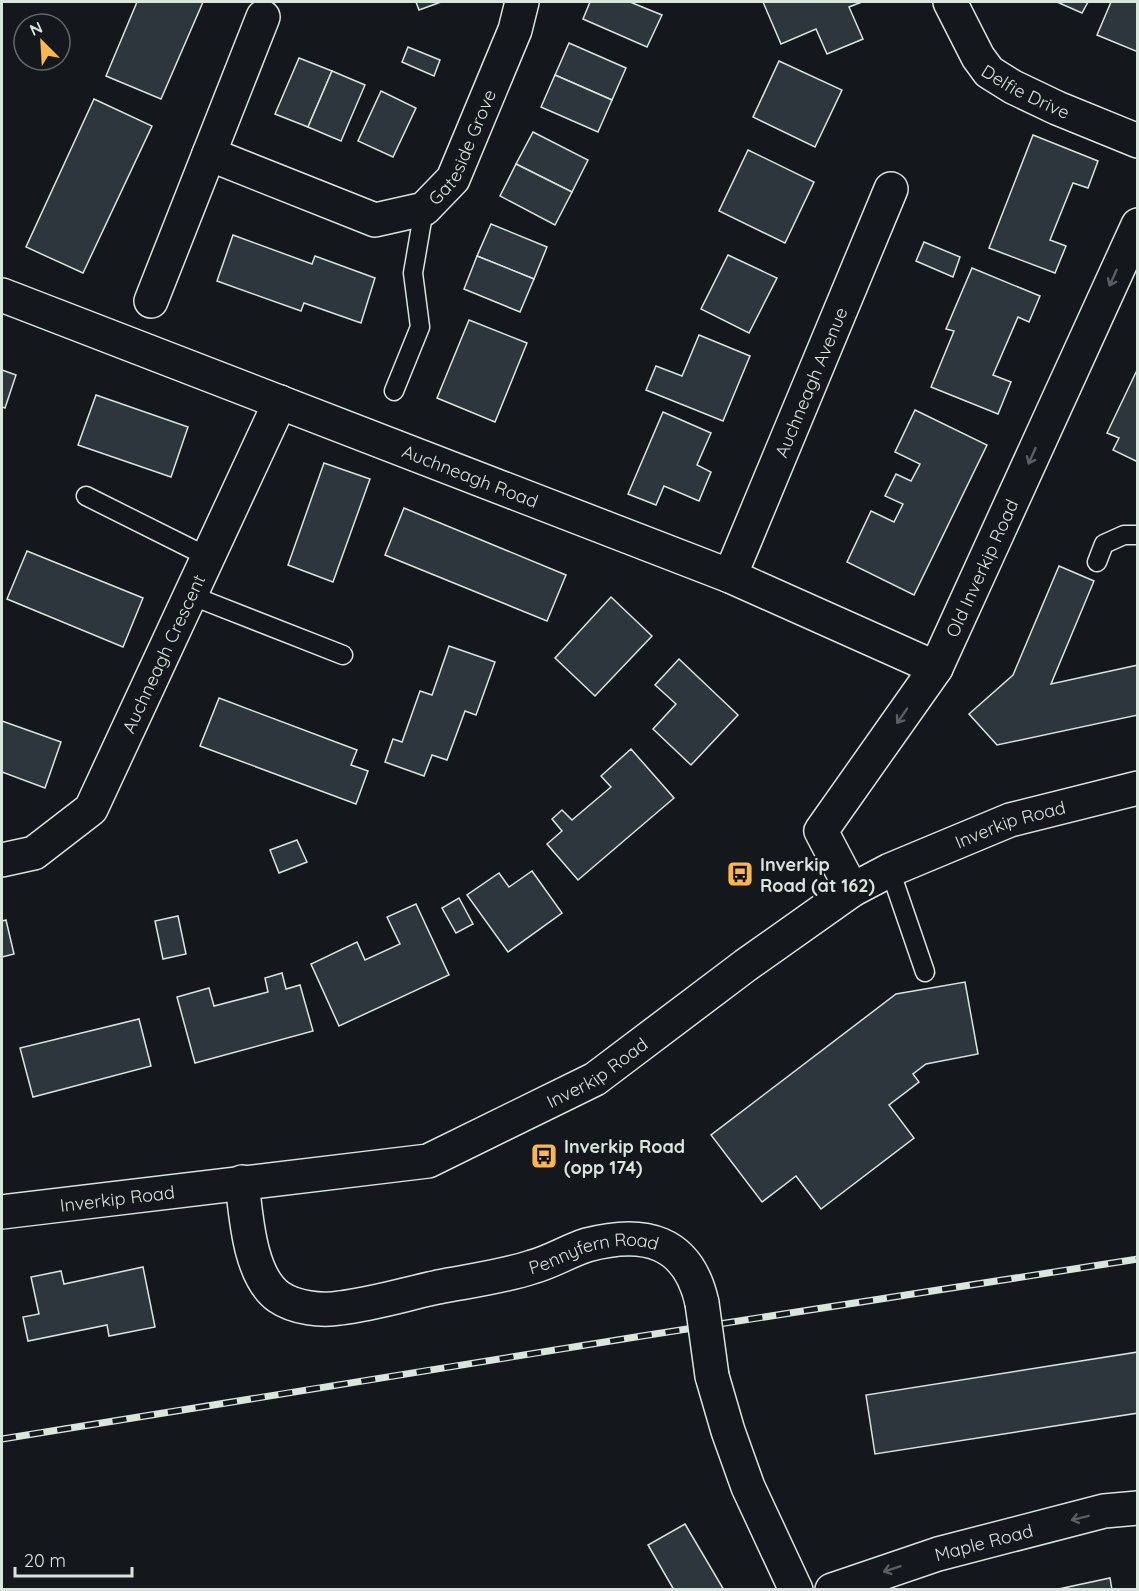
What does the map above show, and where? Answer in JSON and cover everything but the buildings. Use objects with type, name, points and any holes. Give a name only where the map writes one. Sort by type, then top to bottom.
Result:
[{"type":"main road","name":"Gateside Grove","points":[[209,154],[375,220],[424,209],[453,179],[515,30],[522,2]]},
{"type":"main road","name":"Delfie Drive","points":[[951,2],[978,57],[989,72],[1013,87],[1057,108],[1137,141]]},
{"type":"main road","points":[[151,301],[263,17]]},
{"type":"main road","name":"Auchneagh Avenue","points":[[730,576],[891,189]]},
{"type":"main road","name":"Old Inverkip Road","points":[[852,890],[821,831],[936,668],[1137,225]]},
{"type":"main road","name":"Auchneagh Road","points":[[2,295],[730,576],[936,668]]},
{"type":"main road","name":"Auchneagh Crescent","points":[[2,860],[34,853],[91,809],[280,402]]},
{"type":"main road","name":"Inverkip Road","points":[[2,1212],[428,1161],[595,1079],[746,965],[852,890],[890,870],[1010,820],[1137,788]]},
{"type":"main road","name":"Pennyfern Road","points":[[242,1182],[251,1241],[264,1281],[278,1296],[295,1305],[339,1309],[531,1268],[585,1246],[616,1239],[641,1240],[665,1247],[680,1256],[690,1268],[698,1284],[712,1376],[728,1431],[748,1487],[796,1590]]},
{"type":"main road","name":"Maple Road","points":[[832,1590],[938,1554],[1104,1511],[1137,1508]]},
{"type":"lane","points":[[394,391],[420,327],[413,273],[424,209]]},
{"type":"lane","points":[[86,496],[208,556]]},
{"type":"lane","points":[[1097,562],[1104,544],[1124,535],[1137,535]]},
{"type":"lane","points":[[190,595],[343,655]]},
{"type":"lane","points":[[890,870],[925,972]]},
{"type":"railway","points":[[2,1439],[1138,1259]]},
{"type":"place","name":"Inverkip Road (at 162)","points":[[740,874]]},
{"type":"place","name":"Inverkip Road (opp 174)","points":[[544,1156]]}]
